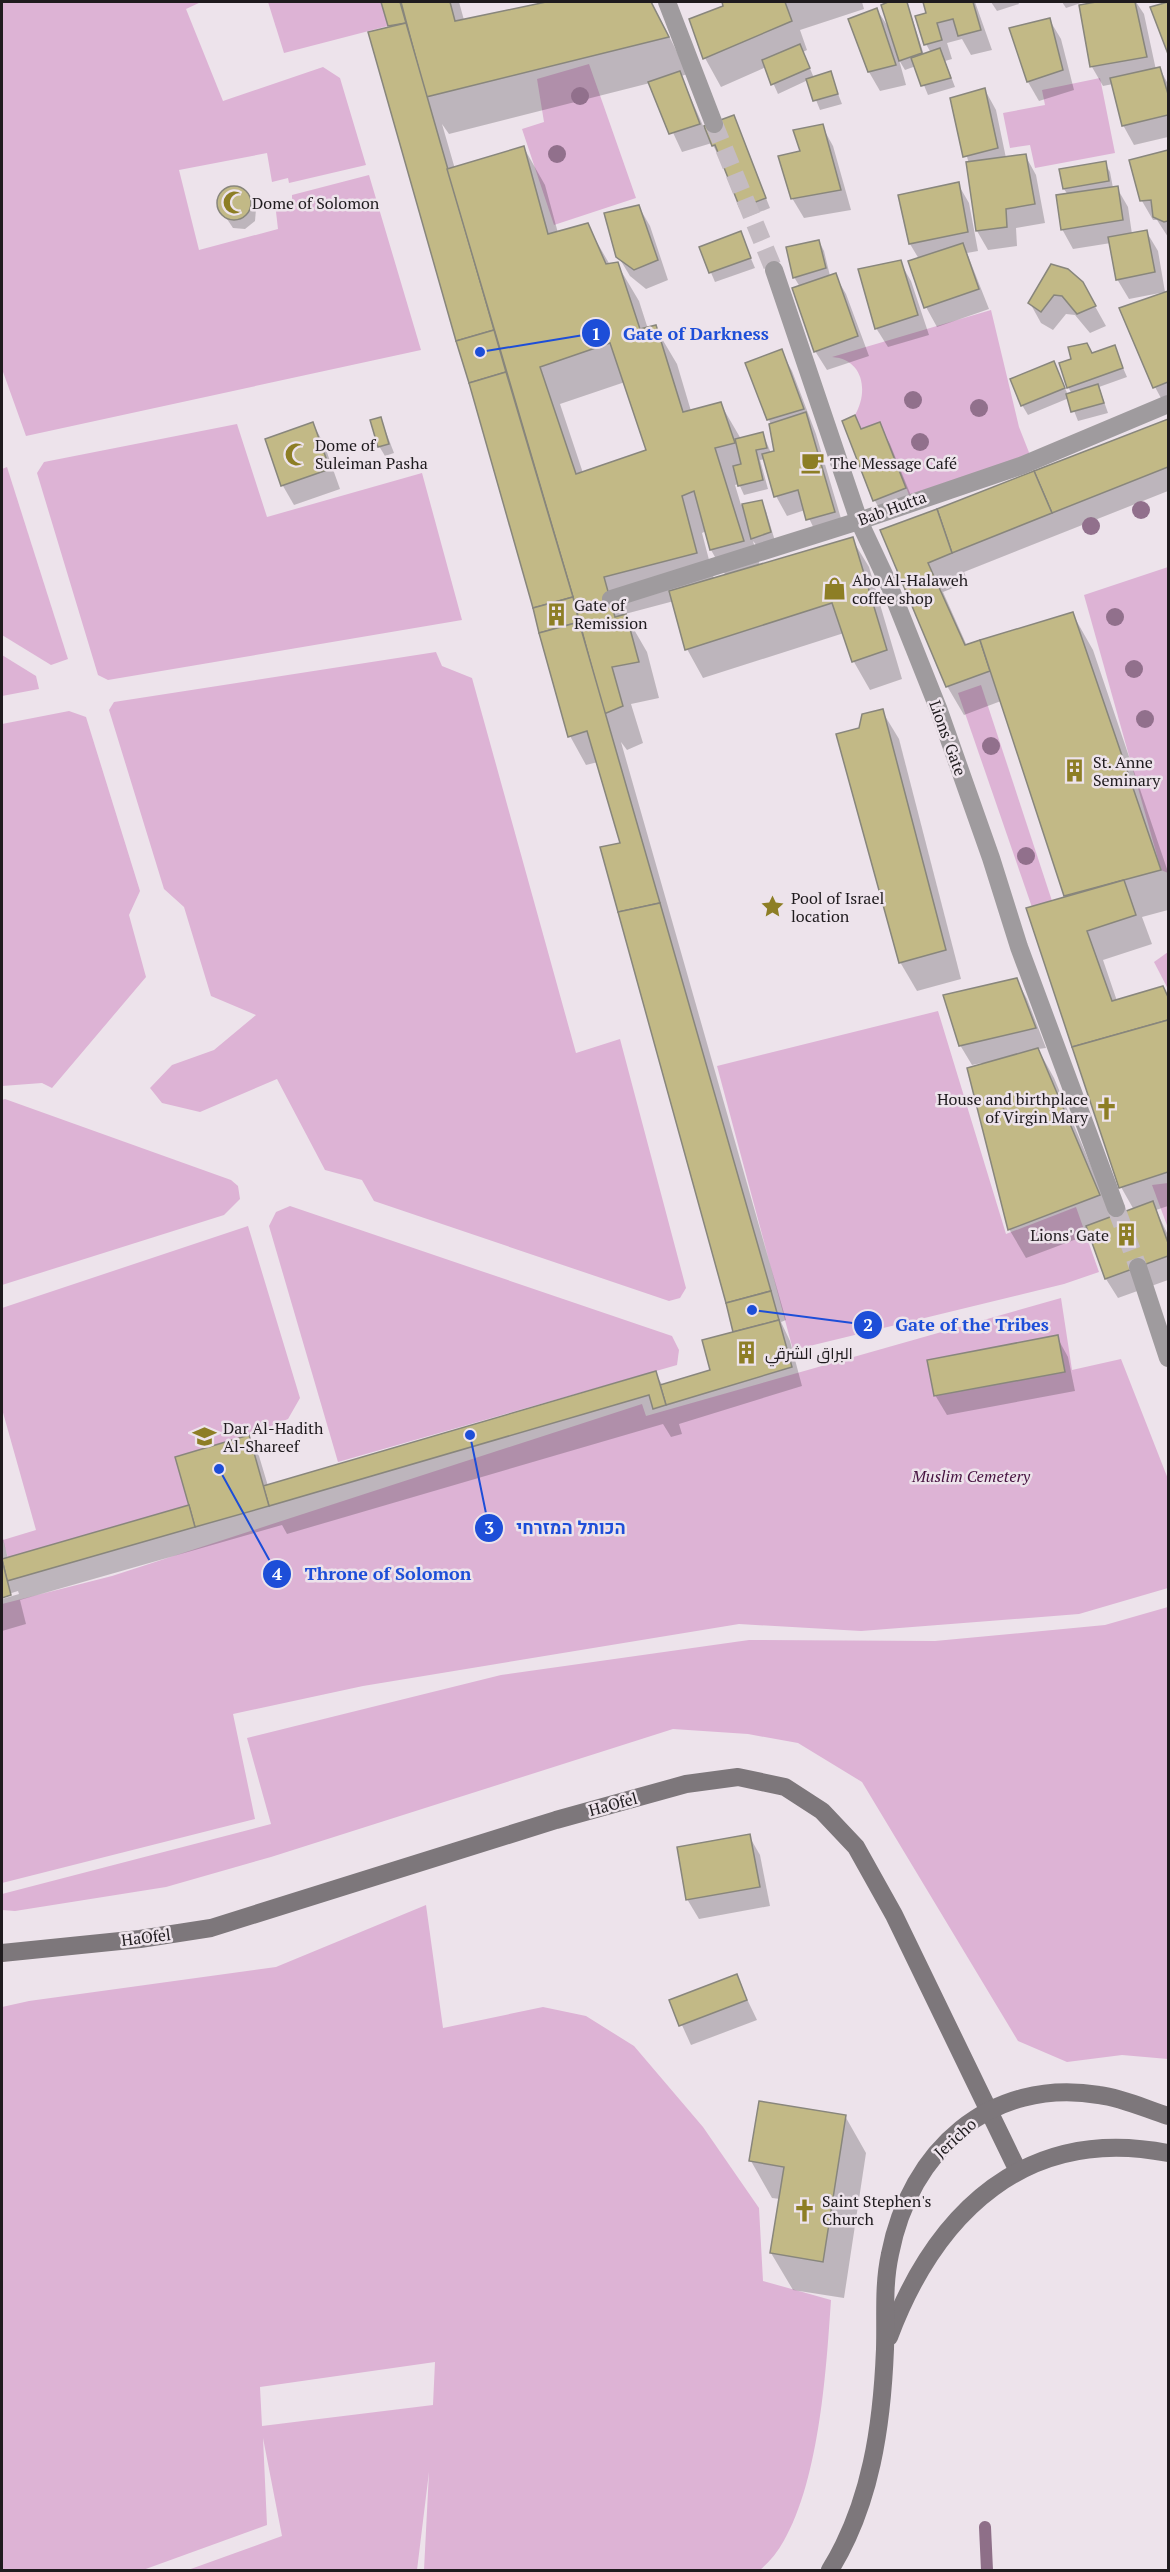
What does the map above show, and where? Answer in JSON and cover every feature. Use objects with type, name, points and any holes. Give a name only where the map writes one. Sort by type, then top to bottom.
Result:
[{"type":"street","points":[[667,2],[714,124]]},
{"type":"street","name":"Lions' Gate","points":[[774,270],[859,520],[889,585],[938,708],[991,858],[1019,947],[1116,1208]]},
{"type":"street","name":"Bab Hutta","points":[[611,599],[1023,465],[1168,404]]},
{"type":"street","points":[[1138,1268],[1168,1358]]},
{"type":"street","name":"HaOfel","points":[[2,1953],[140,1940],[211,1928],[556,1820],[686,1784],[738,1777],[785,1787],[822,1811],[856,1847],[894,1915],[1018,2171]]},
{"type":"street","name":"Jericho","points":[[830,2571],[847,2540],[873,2460],[882,2401],[885,2347],[884,2285],[898,2217],[927,2163],[947,2140],[967,2123],[988,2110],[1014,2100],[1041,2094],[1073,2092],[1101,2095],[1168,2116]]},
{"type":"street","name":"Jericho","points":[[885,2347],[910,2284],[957,2220],[988,2190],[1032,2165],[1090,2150],[1124,2148],[1168,2153]]},
{"type":"green space","points":[[2,2],[201,2],[186,9],[223,101],[323,67],[340,78],[366,165],[289,183],[288,178],[272,182],[267,153],[179,170],[199,250],[278,229],[275,203],[292,199],[292,195],[369,175],[421,350],[26,436],[2,369]]},
{"type":"green space","points":[[268,2],[381,2],[388,26],[284,53]]},
{"type":"green space","points":[[589,64],[636,198],[554,225],[522,129],[544,122],[537,79]]},
{"type":"green space","points":[[1100,78],[1115,153],[1035,168],[1030,145],[1010,148],[1003,113],[1045,105],[1042,90]]},
{"type":"green space","points":[[991,310],[1019,427],[1030,455],[909,495],[880,423],[861,429],[855,415],[862,396],[857,370],[842,359],[832,357]]},
{"type":"green space","points":[[237,424],[267,517],[422,473],[462,620],[108,680],[98,675],[37,473],[44,462]]},
{"type":"green space","points":[[7,467],[68,659],[51,665],[2,635],[2,469]]},
{"type":"green space","points":[[1168,567],[1168,873],[1161,870],[1084,595]]},
{"type":"green space","points":[[436,652],[442,666],[472,678],[576,1053],[620,1039],[686,1288],[680,1298],[669,1301],[374,1201],[362,1180],[325,1170],[277,1079],[200,1112],[162,1103],[150,1088],[172,1065],[214,1050],[256,1015],[211,996],[184,907],[164,889],[109,710],[114,702]]},
{"type":"green space","points":[[2,655],[36,676],[39,689],[2,696]]},
{"type":"green space","points":[[981,685],[1054,907],[1034,913],[958,693]]},
{"type":"green space","points":[[69,711],[86,717],[140,891],[129,915],[146,977],[52,1088],[42,1083],[2,1086],[2,724]]},
{"type":"green space","points":[[1168,952],[1168,989],[1154,962]]},
{"type":"green space","points":[[938,1011],[1006,1234],[1076,1207],[1099,1272],[1064,1284],[793,1350],[717,1066]]},
{"type":"green space","points":[[5,1099],[231,1180],[238,1186],[240,1199],[224,1215],[2,1285],[2,1100]]},
{"type":"green space","points":[[1168,1183],[1168,1228],[1152,1185]]},
{"type":"green space","points":[[290,1206],[672,1336],[679,1350],[677,1365],[338,1462],[269,1226],[276,1212]]},
{"type":"green space","points":[[248,1226],[300,1398],[288,1419],[249,1435],[175,1457],[195,1527],[14,1579],[3,1540],[36,1530],[2,1409],[2,1308]]},
{"type":"green space","name":"Muslim Cemetery","points":[[1061,1298],[1072,1370],[1121,1359],[1168,1479],[1168,1588],[1079,1614],[861,1631],[739,1624],[363,1686],[233,1714],[255,1819],[2,1883],[2,1604],[112,1576],[642,1404],[646,1416]]},
{"type":"green space","points":[[1168,1607],[1168,2059],[1122,2055],[1067,2062],[1018,2041],[862,1782],[798,1743],[748,1734],[673,1729],[271,1857],[166,1887],[15,1911],[2,1910],[2,1894],[271,1824],[247,1738],[501,1675],[749,1640],[935,1641],[1105,1625]]},
{"type":"green space","points":[[426,1905],[443,2028],[543,2007],[586,2016],[634,2046],[703,2127],[759,2208],[763,2281],[831,2300],[822,2405],[807,2483],[795,2518],[779,2548],[760,2570],[424,2570],[429,2472],[417,2570],[188,2570],[282,2536],[263,2438],[267,2525],[143,2570],[2,2570],[2,2007],[29,2001],[276,1967]],"holes":[[[435,2362],[433,2405],[262,2426],[260,2387]]]},
{"type":"building","points":[[381,2],[400,2],[406,23],[388,26]]},
{"type":"building","points":[[401,2],[450,2],[455,21],[546,2],[651,2],[669,37],[426,97]]},
{"type":"building","points":[[722,2],[785,2],[792,21],[703,59],[689,19],[723,6]]},
{"type":"building","points":[[888,2],[907,2],[922,53],[899,61],[881,5]]},
{"type":"building","points":[[923,2],[973,2],[981,30],[958,36],[953,19],[937,23],[942,40],[924,45],[915,16],[926,13]]},
{"type":"building","points":[[1096,2],[1135,2],[1147,57],[1090,67],[1079,5]]},
{"type":"building","points":[[1168,2],[1168,54],[1150,7]]},
{"type":"building","points":[[877,8],[896,65],[868,72],[848,19]]},
{"type":"building","points":[[1050,18],[1063,70],[1027,82],[1009,28]]},
{"type":"building","points":[[406,23],[494,330],[456,341],[368,32]]},
{"type":"building","points":[[800,44],[810,68],[771,85],[762,60]]},
{"type":"building","points":[[940,48],[951,78],[921,86],[911,58]]},
{"type":"building","points":[[1160,67],[1168,94],[1168,115],[1122,126],[1110,78]]},
{"type":"building","points":[[680,71],[700,124],[669,134],[648,82]]},
{"type":"building","points":[[831,71],[838,94],[813,101],[806,79]]},
{"type":"building","points":[[985,88],[998,148],[963,157],[950,98]]},
{"type":"building","points":[[734,115],[766,198],[740,208],[715,145],[712,146],[704,126]]},
{"type":"building","points":[[823,124],[841,190],[791,199],[778,156],[800,151],[793,130]]},
{"type":"building","points":[[524,146],[548,234],[588,223],[606,264],[618,262],[640,329],[656,325],[683,412],[721,402],[735,443],[715,448],[744,541],[710,550],[694,491],[682,496],[697,553],[604,577],[615,617],[626,614],[639,662],[612,667],[623,706],[604,714],[573,597],[447,169]],"holes":[[[610,343],[646,450],[576,474],[540,367]]]},
{"type":"building","points":[[1168,150],[1168,221],[1164,222],[1153,217],[1151,200],[1140,201],[1129,160]]},
{"type":"building","points":[[1026,154],[1035,204],[1006,209],[1007,227],[976,231],[966,162]]},
{"type":"building","points":[[1106,161],[1109,181],[1063,189],[1059,169]]},
{"type":"building","points":[[959,182],[968,232],[909,244],[898,195]]},
{"type":"building","name":"Dome of Solomon","points":[[234,186],[246,191],[251,203],[246,215],[234,220],[222,215],[217,203],[222,191]]},
{"type":"building","points":[[1118,186],[1123,220],[1061,230],[1056,195]]},
{"type":"building","points":[[639,205],[658,260],[634,270],[616,257],[604,213]]},
{"type":"building","points":[[1147,230],[1155,272],[1116,280],[1108,237]]},
{"type":"building","points":[[741,231],[751,258],[709,273],[699,247]]},
{"type":"building","points":[[819,240],[826,268],[793,278],[786,247]]},
{"type":"building","points":[[963,243],[979,289],[924,308],[908,261]]},
{"type":"building","points":[[901,260],[918,315],[875,329],[858,269]]},
{"type":"building","points":[[1051,264],[1068,269],[1083,282],[1096,306],[1077,314],[1062,296],[1054,295],[1041,312],[1028,303]]},
{"type":"building","points":[[836,273],[858,336],[814,352],[792,288]]},
{"type":"building","points":[[1168,291],[1168,382],[1153,388],[1119,308]]},
{"type":"building","points":[[494,330],[506,372],[469,383],[456,341]]},
{"type":"building","points":[[1087,343],[1092,353],[1115,345],[1123,368],[1067,388],[1059,363],[1071,359],[1068,347]]},
{"type":"building","points":[[782,349],[804,409],[767,420],[745,363]]},
{"type":"building","points":[[1054,361],[1065,388],[1021,406],[1010,379]]},
{"type":"building","points":[[506,372],[573,597],[533,608],[469,383]]},
{"type":"building","points":[[1098,384],[1104,403],[1071,412],[1066,394]]},
{"type":"building","points":[[806,412],[835,512],[806,520],[798,490],[774,497],[762,454],[774,451],[769,424]]},
{"type":"building","points":[[855,415],[861,429],[880,422],[906,488],[873,501],[842,421]]},
{"type":"building","points":[[381,417],[389,444],[378,447],[370,420]]},
{"type":"building","points":[[1168,419],[1168,467],[1052,513],[1034,471]]},
{"type":"building","name":"Dome of Suleiman Pasha","points":[[313,422],[330,469],[281,486],[265,439]]},
{"type":"building","points":[[763,432],[767,448],[756,450],[763,480],[738,486],[733,466],[741,464],[735,439]]},
{"type":"building","points":[[1034,471],[1052,513],[952,553],[937,509]]},
{"type":"building","points":[[762,500],[771,532],[751,539],[742,504]]},
{"type":"building","points":[[937,509],[952,553],[928,563],[965,645],[980,640],[990,671],[946,687],[880,530]]},
{"type":"building","points":[[853,537],[887,650],[852,662],[832,603],[685,650],[669,591]]},
{"type":"building","name":"Gate of Remission","points":[[573,597],[579,622],[539,633],[533,608]]},
{"type":"building","name":"St. Anne Seminary","points":[[1073,612],[1161,870],[1064,896],[980,640]]},
{"type":"building","points":[[579,622],[660,903],[618,912],[600,847],[620,843],[587,731],[568,737],[539,633]]},
{"type":"building","points":[[883,709],[946,950],[899,963],[836,734],[859,728],[862,714]]},
{"type":"building","points":[[1124,880],[1136,915],[1087,931],[1112,1001],[1163,986],[1168,997],[1168,1020],[1072,1047],[1026,908]]},
{"type":"building","points":[[660,903],[771,1291],[726,1303],[618,912]]},
{"type":"building","points":[[1017,978],[1036,1028],[959,1046],[943,995]]},
{"type":"building","points":[[1168,1020],[1168,1172],[1119,1188],[1072,1047]]},
{"type":"building","points":[[1038,1048],[1100,1195],[1008,1230],[967,1068]]},
{"type":"building","name":"Lions' Gate","points":[[1153,1201],[1168,1243],[1168,1256],[1105,1279],[1086,1226]]},
{"type":"building","points":[[771,1291],[779,1320],[733,1332],[726,1303]]},
{"type":"building","name":"البراق الشرقي","points":[[779,1320],[792,1367],[666,1405],[660,1385],[710,1370],[702,1340]]},
{"type":"building","points":[[1058,1335],[1065,1372],[934,1396],[927,1360]]},
{"type":"building","points":[[656,1371],[666,1405],[653,1409],[649,1395],[269,1506],[263,1486]]},
{"type":"building","points":[[249,1435],[269,1506],[195,1527],[175,1457]]},
{"type":"building","points":[[189,1505],[195,1527],[7,1581],[2,1559]]},
{"type":"building","points":[[2,1560],[11,1595],[2,1598]]},
{"type":"building","points":[[750,1834],[760,1887],[686,1900],[677,1847]]},
{"type":"building","points":[[737,1974],[747,2000],[679,2026],[669,2000]]},
{"type":"building","name":"Saint Stephen's Church","points":[[759,2101],[846,2115],[823,2262],[770,2253],[784,2167],[749,2161]]},
{"type":"waterway","points":[[985,2527],[987,2570]]},
{"type":"tunnel","points":[[714,124],[774,270]]},
{"type":"tunnel","points":[[1116,1208],[1138,1267]]},
{"type":"place","name":"Dome of Solomon","points":[[234,203]]},
{"type":"place","name":"Gate of Darkness","points":[[480,352]]},
{"type":"place","name":"Dome of Suleiman Pasha","points":[[297,454]]},
{"type":"place","name":"The Message Café","points":[[812,463]]},
{"type":"place","name":"Abo Al-Halaweh coffee shop","points":[[834,589]]},
{"type":"place","name":"Gate of Remission","points":[[556,614]]},
{"type":"place","name":"St. Anne Seminary","points":[[1075,771]]},
{"type":"place","name":"Pool of Israel location","points":[[773,907]]},
{"type":"place","name":"House and birthplace of Virgin Mary","points":[[1106,1108]]},
{"type":"place","name":"Lions' Gate","points":[[1127,1235]]},
{"type":"place","name":"Gate of the Tribes","points":[[752,1310]]},
{"type":"place","name":"البراق الشرقي","points":[[747,1353]]},
{"type":"place","name":"הכותל המזרחי","points":[[470,1435]]},
{"type":"place","name":"Dar Al-Hadith Al-Shareef","points":[[205,1437]]},
{"type":"place","name":"Throne of Solomon","points":[[219,1469]]},
{"type":"place","name":"Saint Stephen's Church","points":[[804,2210]]}]
